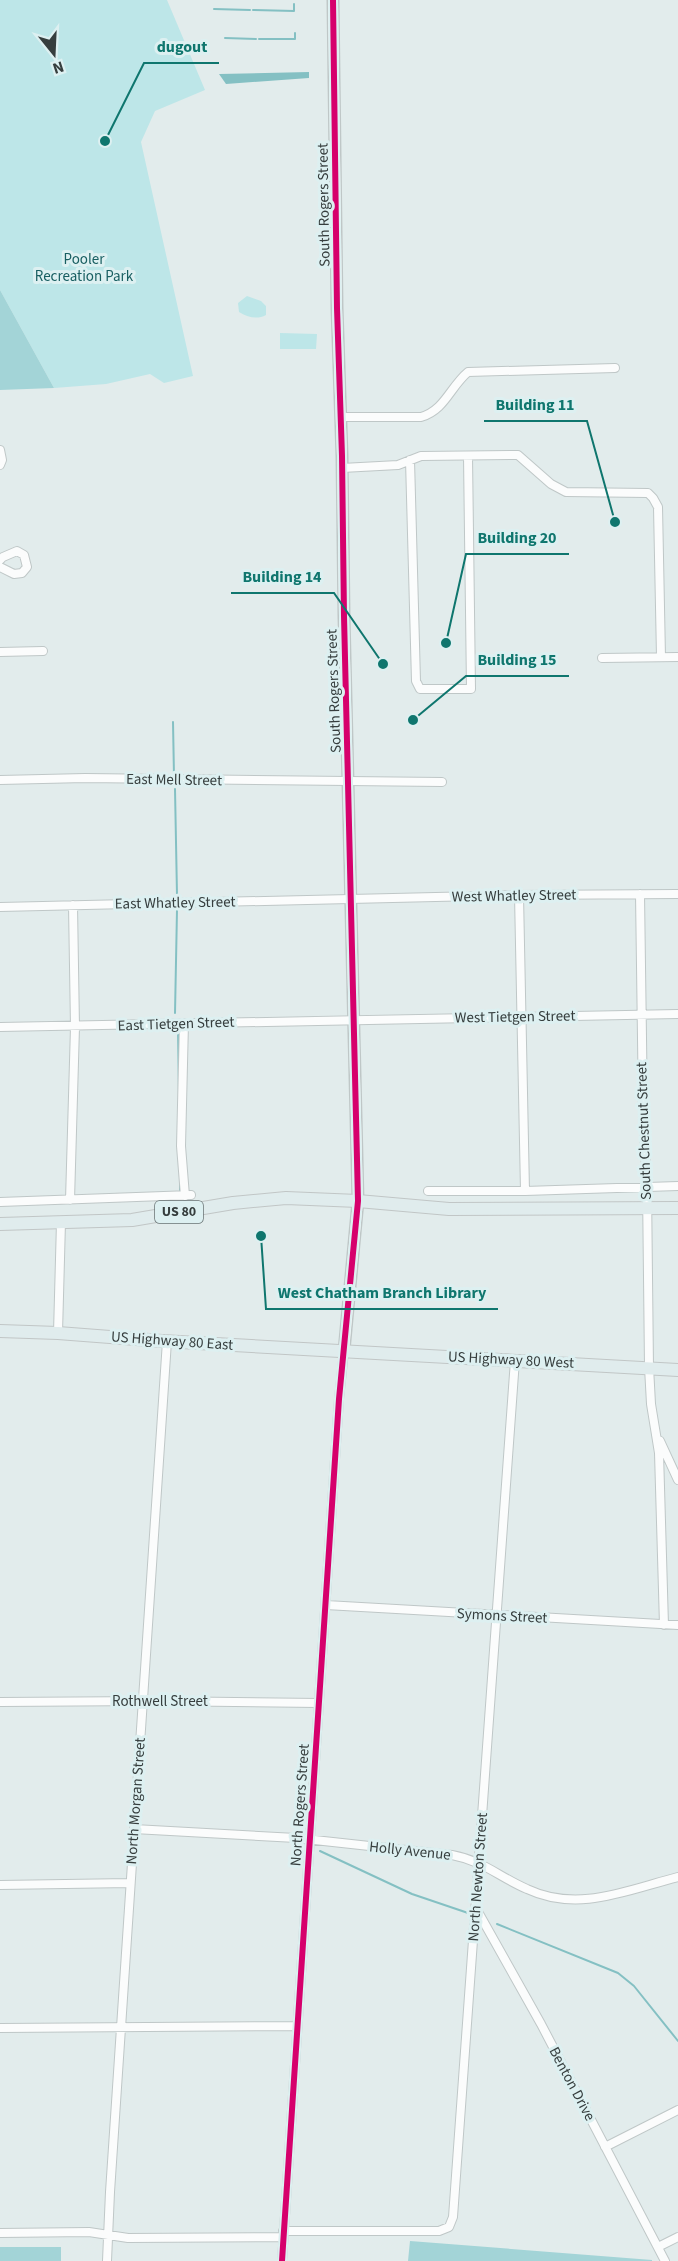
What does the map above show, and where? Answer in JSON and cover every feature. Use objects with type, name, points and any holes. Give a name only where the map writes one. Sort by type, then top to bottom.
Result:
[{"type":"main road","name":"US 80","points":[[0,1224],[132,1220],[233,1203],[286,1198],[358,1201],[448,1209],[678,1208]]},
{"type":"main road","name":"US Highway 80 East","points":[[0,1331],[344,1351]]},
{"type":"main road","name":"US Highway 80 West","points":[[344,1351],[678,1370]]},
{"type":"street","name":"South Rogers Street","points":[[333,0],[358,1201],[344,1351]]},
{"type":"street","points":[[341,417],[421,417],[432,414],[468,372],[615,368]]},
{"type":"street","points":[[0,450],[2,460],[0,465]]},
{"type":"street","points":[[342,468],[398,465],[421,456],[518,455],[551,484],[566,492],[648,493],[658,507],[661,657]]},
{"type":"street","points":[[410,460],[416,681],[420,689],[471,689],[468,456]]},
{"type":"street","points":[[0,560],[3,556],[17,551],[24,555],[27,567],[22,573],[14,574],[0,567]]},
{"type":"street","points":[[0,652],[43,651]]},
{"type":"street","points":[[602,658],[678,657]]},
{"type":"street","name":"East Mell Street","points":[[0,780],[85,778],[348,783],[442,782]]},
{"type":"street","name":"South Chestnut Street","points":[[640,894],[649,1367],[655,1426]]},
{"type":"street","name":"West Whatley Street","points":[[350,900],[678,894]]},
{"type":"street","points":[[519,896],[525,1191]]},
{"type":"street","name":"East Whatley Street","points":[[0,907],[350,900]]},
{"type":"street","points":[[70,1200],[75,1027],[73,905]]},
{"type":"street","name":"West Tietgen Street","points":[[353,1019],[678,1014]]},
{"type":"street","name":"East Tietgen Street","points":[[0,1027],[353,1019]]},
{"type":"street","points":[[0,1202],[188,1195],[182,1146],[184,1023]]},
{"type":"street","points":[[428,1191],[525,1191],[678,1186]]},
{"type":"street","points":[[58,1333],[61,1222]]},
{"type":"street","name":"North Morgan Street","points":[[107,2261],[167,1341]]},
{"type":"street","name":"North Rogers Street","points":[[282,2261],[344,1351]]},
{"type":"street","name":"North Newton Street","points":[[283,2234],[439,2231],[449,2227],[453,2217],[515,1360]]},
{"type":"street","points":[[655,1426],[678,1480]]},
{"type":"street","points":[[655,1426],[660,1459],[664,1625]]},
{"type":"street","name":"Symons Street","points":[[326,1605],[678,1625]]},
{"type":"street","name":"Rothwell Street","points":[[0,1702],[319,1703]]},
{"type":"street","name":"Holly Avenue","points":[[134,1829],[310,1840],[452,1855],[479,1862],[527,1890],[566,1901],[598,1898],[678,1877]]},
{"type":"street","points":[[0,1885],[130,1883]]},
{"type":"street","name":"Benton Drive","points":[[476,1909],[545,2032],[665,2261]]},
{"type":"street","points":[[0,2028],[297,2026]]},
{"type":"street","points":[[605,2147],[678,2110]]},
{"type":"street","points":[[0,2233],[89,2232],[128,2238],[283,2234]]},
{"type":"street","points":[[657,2247],[678,2237]]},
{"type":"green space","name":"Pooler Recreation Park","points":[[0,0],[167,0],[205,90],[155,111],[141,142],[193,376],[164,383],[150,374],[106,384],[54,388],[0,290]]},
{"type":"green space","points":[[247,296],[261,301],[266,306],[266,315],[252,317],[239,312],[238,303]]},
{"type":"green space","points":[[280,333],[317,334],[316,349],[280,349]]},
{"type":"shaded area","points":[[309,72],[309,78],[226,84],[219,74]]},
{"type":"shaded area","points":[[0,290],[54,388],[0,390]]},
{"type":"shaded area","points":[[410,2241],[652,2260],[652,2261],[408,2261]]},
{"type":"shaded area","points":[[0,2247],[61,2247],[61,2261],[0,2261]]},
{"type":"waterway","points":[[253,10],[294,11],[294,4]]},
{"type":"waterway","points":[[214,9],[250,10]]},
{"type":"waterway","points":[[259,39],[295,39],[295,33]]},
{"type":"waterway","points":[[225,38],[256,39]]},
{"type":"waterway","points":[[173,722],[174,776]]},
{"type":"waterway","points":[[175,789],[177,895]]},
{"type":"waterway","points":[[175,1013],[177,910]]},
{"type":"waterway","points":[[178,1029],[179,1094]]},
{"type":"waterway","points":[[180,1175],[180,1190]]},
{"type":"waterway","points":[[320,1851],[412,1894],[471,1914]]},
{"type":"waterway","points":[[497,1924],[618,1973],[634,1986],[678,2041]]},
{"type":"cycle path","points":[[282,2261],[339,1399],[358,1201],[337,308],[333,0]]},
{"type":"place","name":"dugout","points":[[105,141]]},
{"type":"place","name":"Building 11","points":[[615,522]]},
{"type":"place","name":"Building 20","points":[[446,643]]},
{"type":"place","name":"Building 14","points":[[383,664]]},
{"type":"place","name":"Building 15","points":[[413,720]]},
{"type":"place","name":"West Chatham Branch Library","points":[[261,1236]]}]
